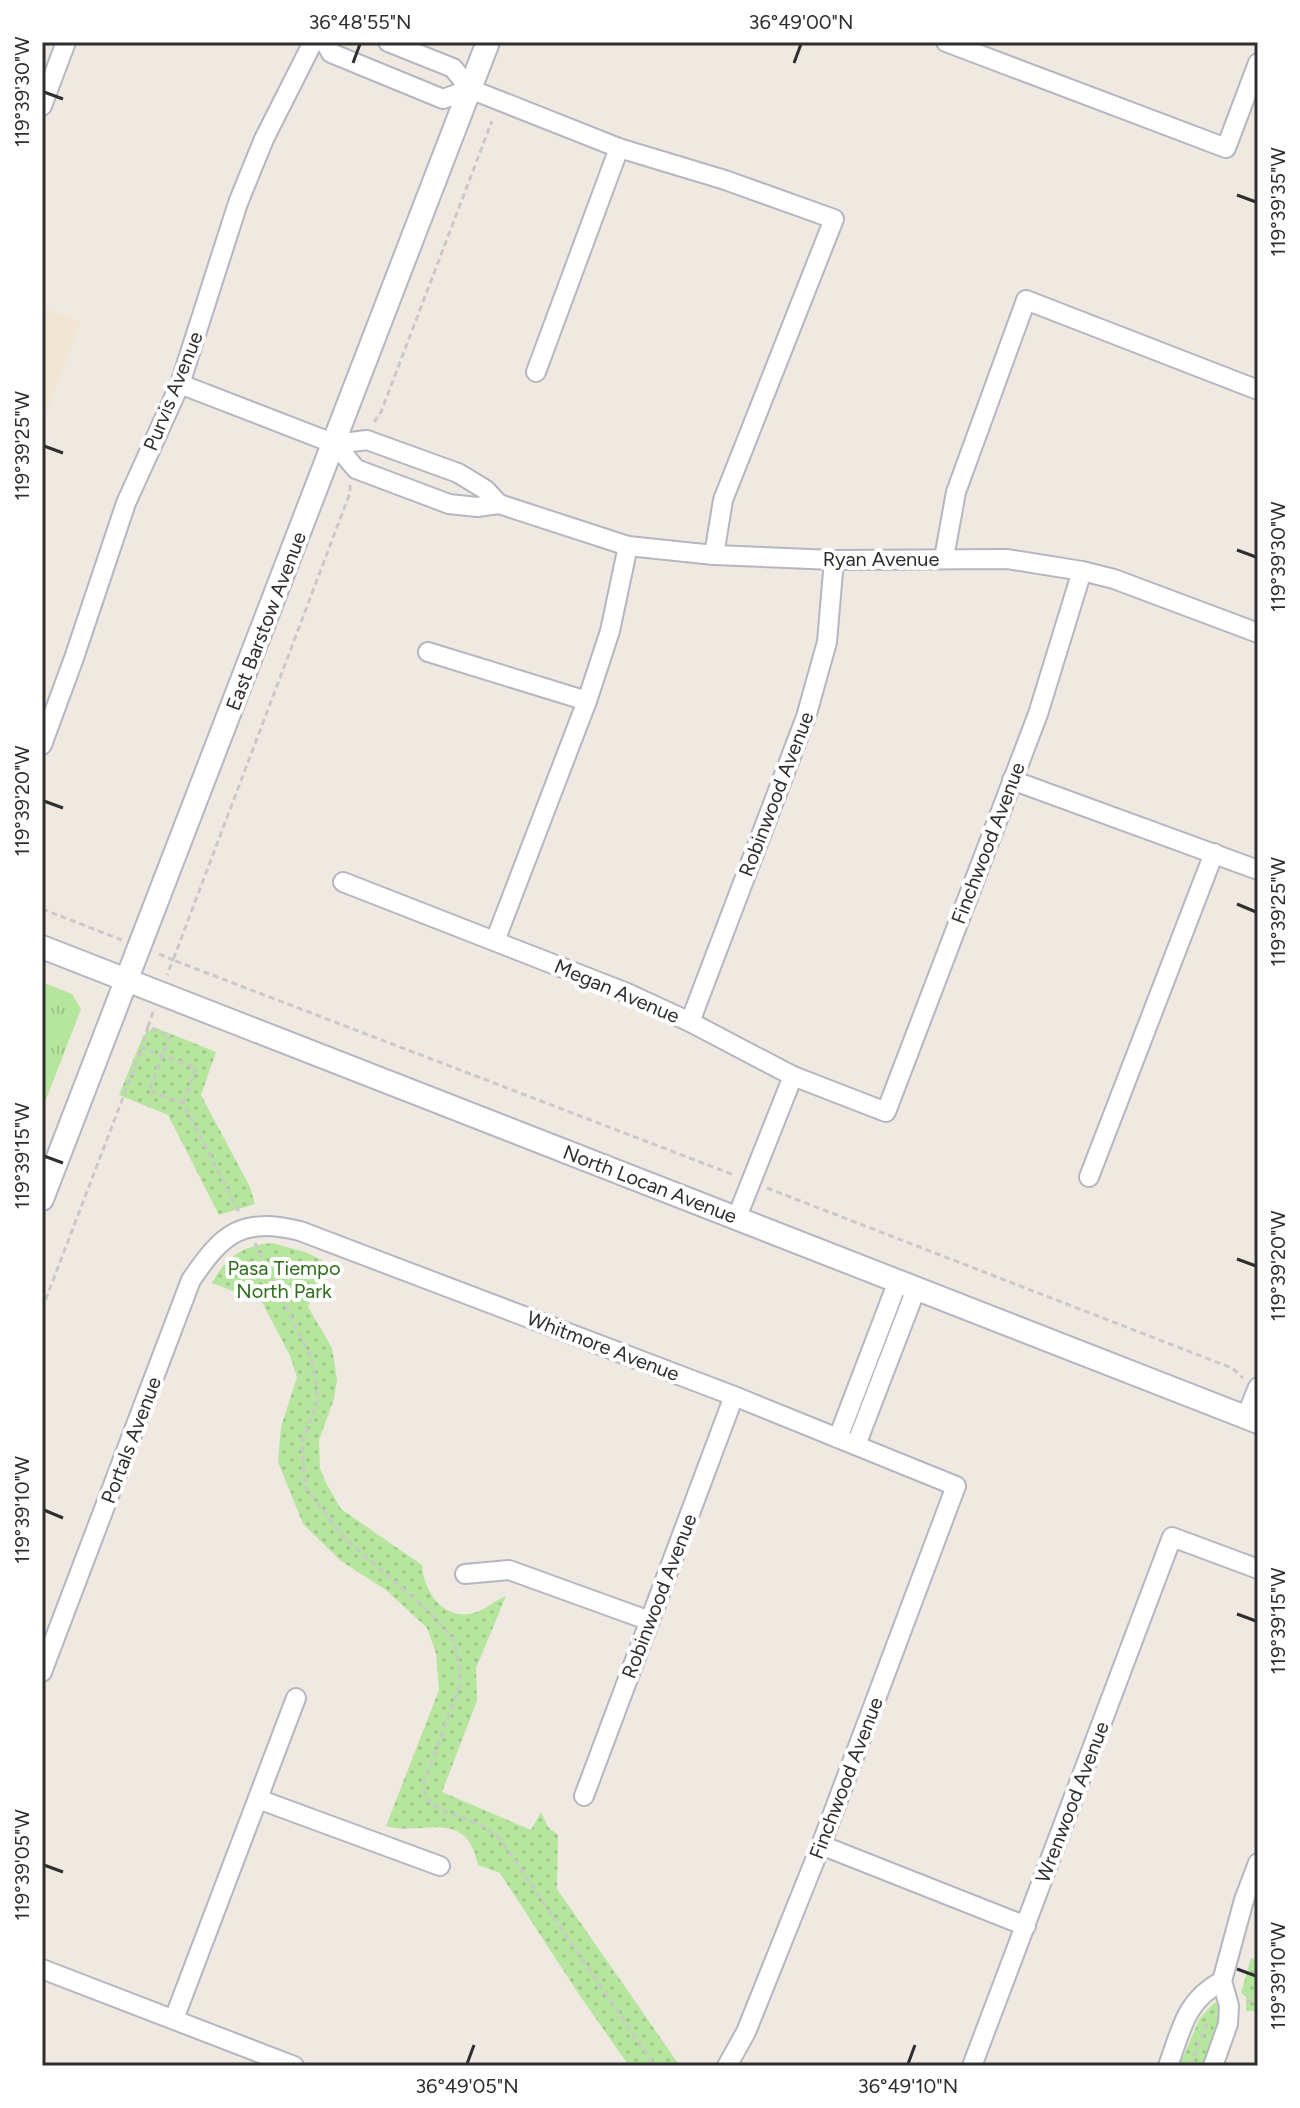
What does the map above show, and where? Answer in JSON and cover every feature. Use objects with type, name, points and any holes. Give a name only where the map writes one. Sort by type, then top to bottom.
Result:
[{"type":"street","points":[[42,106],[66,42]]},
{"type":"street","name":"Purvis Avenue","points":[[42,745],[126,503],[180,384],[238,203],[264,139],[313,42]]},
{"type":"street","points":[[325,42],[331,53],[443,99],[470,89]]},
{"type":"street","points":[[388,42],[453,68],[470,89],[619,148],[725,180],[834,219],[723,500],[714,555]]},
{"type":"street","name":"East Barstow Avenue","points":[[42,1199],[488,42]]},
{"type":"street","points":[[946,42],[1226,148],[1258,63]]},
{"type":"street","points":[[536,372],[619,148]]},
{"type":"street","points":[[944,558],[956,492],[1026,300],[1258,390]]},
{"type":"street","points":[[180,384],[335,444]]},
{"type":"street","name":"Ryan Avenue","points":[[335,444],[367,440],[458,473],[486,490],[499,504]]},
{"type":"street","name":"Ryan Avenue","points":[[335,444],[356,469],[449,504],[477,507],[499,504],[628,546],[714,555],[834,560],[1007,559],[1114,579],[1258,633]]},
{"type":"street","points":[[495,941],[587,701],[610,631],[628,546]]},
{"type":"street","name":"Robinwood Avenue","points":[[690,1022],[806,717],[827,642],[834,560]]},
{"type":"street","name":"Finchwood Avenue","points":[[886,1112],[1054,666],[1082,571]]},
{"type":"street","points":[[428,652],[587,701]]},
{"type":"street","points":[[1012,780],[1258,870]]},
{"type":"street","points":[[1089,1177],[1214,853]]},
{"type":"street","name":"Megan Avenue","points":[[343,882],[627,993],[793,1076],[886,1112]]},
{"type":"street","name":"North Locan Avenue","points":[[42,947],[1252,1419]]},
{"type":"street","points":[[737,1217],[793,1076]]},
{"type":"street","name":"Whitmore Avenue","points":[[246,1227],[271,1224],[300,1231],[734,1396],[956,1486]]},
{"type":"street","name":"Portals Avenue","points":[[42,1672],[191,1280],[214,1247],[246,1227]]},
{"type":"street","points":[[838,1438],[907,1285]]},
{"type":"street","points":[[856,1445],[907,1285]]},
{"type":"street","points":[[1252,1419],[1258,1387]]},
{"type":"street","name":"Robinwood Avenue","points":[[584,1796],[734,1396]]},
{"type":"street","name":"Finchwood Avenue","points":[[727,2066],[746,2032],[821,1845],[956,1486]]},
{"type":"street","name":"Wrenwood Avenue","points":[[972,2066],[1172,1537],[1258,1569]]},
{"type":"street","points":[[465,1574],[509,1570],[650,1621]]},
{"type":"street","points":[[174,2019],[296,1698]]},
{"type":"street","points":[[258,1799],[440,1866]]},
{"type":"street","points":[[821,1845],[1026,1926]]},
{"type":"street","points":[[1213,2066],[1228,2024],[1229,2006],[1222,1981],[1244,1900],[1258,1863]]},
{"type":"street","points":[[42,1969],[294,2066]]},
{"type":"street","points":[[1168,2066],[1189,2009],[1203,1992],[1222,1981]]},
{"type":"path","points":[[367,440],[381,412],[492,121]]},
{"type":"path","points":[[356,469],[349,487],[350,493],[173,960],[734,1175]]},
{"type":"path","points":[[42,1309],[148,1027]]},
{"type":"path","points":[[170,1036],[149,1091],[183,1103],[312,1360],[318,1400],[302,1443],[305,1486],[342,1536],[443,1625],[455,1645],[460,1671],[459,1687],[424,1783],[427,1800],[436,1807],[480,1825],[501,1840],[655,2066]]},
{"type":"path","points":[[142,1048],[196,1068],[183,1103]]},
{"type":"path","points":[[775,1191],[1232,1368],[1241,1377]]},
{"type":"shaded area","points":[[42,307],[81,322],[42,423]]},
{"type":"green space","points":[[42,982],[72,994],[81,1009],[42,1110]]},
{"type":"green space","name":"Pasa Tiempo North Park","points":[[154,1027],[216,1052],[201,1095],[250,1187],[255,1204],[219,1215],[168,1115],[119,1095],[143,1036]]},
{"type":"green space","name":"Pasa Tiempo North Park","points":[[272,1243],[305,1252],[326,1262],[308,1307],[332,1348],[337,1379],[334,1399],[319,1440],[320,1468],[341,1509],[422,1565],[427,1586],[446,1609],[455,1613],[477,1612],[506,1596],[476,1668],[477,1701],[442,1792],[531,1830],[541,1812],[548,1827],[558,1835],[557,1889],[680,2066],[629,2066],[500,1873],[478,1865],[472,1847],[463,1836],[441,1828],[386,1826],[439,1690],[436,1653],[427,1628],[386,1590],[341,1561],[303,1524],[278,1462],[281,1427],[297,1377],[290,1356],[262,1302],[212,1283],[236,1254]]},
{"type":"green space","points":[[1251,1958],[1258,1960],[1258,2011],[1246,2011],[1246,1996],[1241,1993]]},
{"type":"green space","points":[[1215,2002],[1218,2003],[1218,2023],[1204,2066],[1179,2066],[1200,2018]]}]
